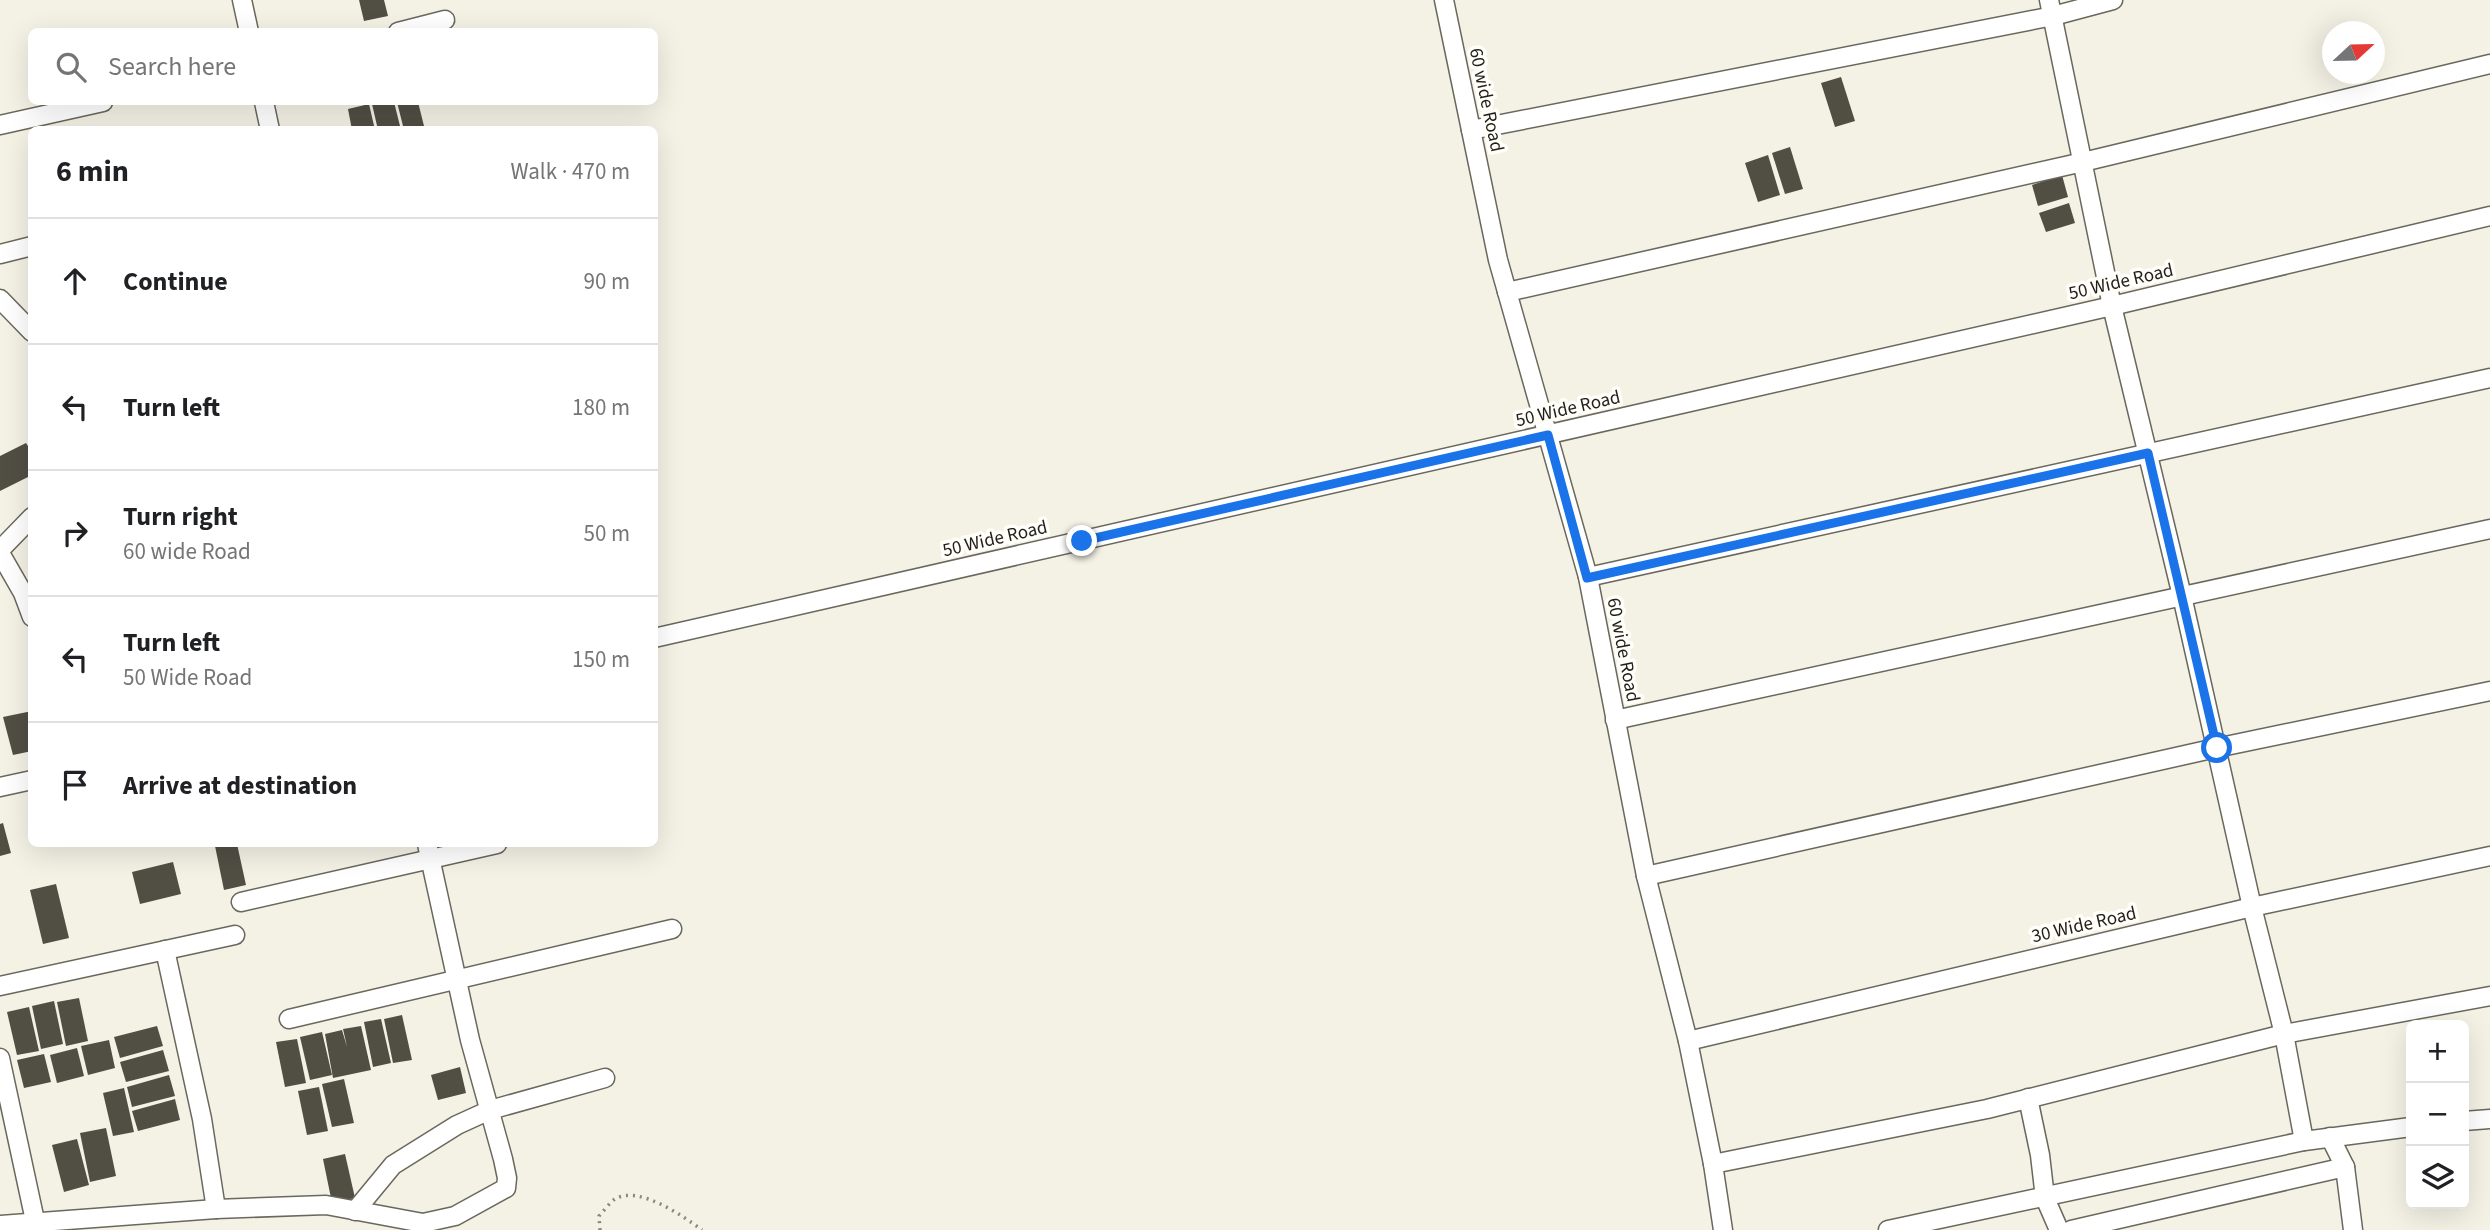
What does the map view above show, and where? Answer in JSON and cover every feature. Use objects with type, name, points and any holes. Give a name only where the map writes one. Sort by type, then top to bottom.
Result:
[{"type":"street","points":[[242,0],[248,28]]},
{"type":"street","name":"60 wide Road","points":[[1444,0],[1497,260],[1587,578],[1646,876],[1688,1041],[1713,1164],[1723,1230]]},
{"type":"street","points":[[1471,130],[2051,8],[2113,0]]},
{"type":"street","points":[[2051,8],[2112,306],[2284,1034],[2304,1141]]},
{"type":"street","points":[[414,28],[445,20]]},
{"type":"street","points":[[1507,292],[2083,162],[2490,64]]},
{"type":"street","points":[[0,125],[90,105]]},
{"type":"street","points":[[265,105],[270,126]]},
{"type":"street","name":"50 Wide Road","points":[[658,637],[2112,306],[2490,216]]},
{"type":"street","points":[[0,254],[28,247]]},
{"type":"street","points":[[0,299],[28,328]]},
{"type":"street","points":[[1587,578],[2490,378]]},
{"type":"street","points":[[28,521],[0,552],[28,606]]},
{"type":"street","points":[[1615,720],[2490,529]]},
{"type":"street","points":[[1646,876],[2217,748],[2490,691]]},
{"type":"street","points":[[0,787],[28,781]]},
{"type":"street","points":[[241,902],[429,851],[468,847]]},
{"type":"street","points":[[0,1225],[37,1226],[216,1209],[326,1205],[423,1223],[455,1216],[506,1188],[503,1159],[470,1040],[429,851]]},
{"type":"street","name":"30 Wide Road","points":[[1688,1041],[2252,907],[2490,856]]},
{"type":"street","points":[[289,1019],[672,929]]},
{"type":"street","points":[[0,986],[235,935]]},
{"type":"street","points":[[165,950],[202,1119],[216,1209]]},
{"type":"street","points":[[1713,1164],[2028,1098],[2284,1034],[2490,996]]},
{"type":"street","points":[[0,1058],[37,1226]]},
{"type":"street","points":[[355,1210],[393,1165],[457,1125],[490,1110],[605,1078]]},
{"type":"street","points":[[2028,1098],[2040,1155],[2045,1198],[2059,1230]]},
{"type":"street","points":[[2469,1121],[2490,1119]]},
{"type":"street","points":[[1888,1230],[2304,1141],[2406,1128]]},
{"type":"street","points":[[2330,1137],[2346,1167],[2353,1230]]},
{"type":"street","points":[[2071,1230],[2346,1167]]},
{"type":"path","points":[[600,1230],[599,1216],[615,1199],[632,1195],[651,1200],[702,1230]]},
{"type":"building","points":[[359,0],[384,0],[388,16],[364,21]]},
{"type":"building","points":[[1841,77],[1855,121],[1835,127],[1821,83]]},
{"type":"building","points":[[369,105],[374,126],[351,126],[348,109]]},
{"type":"building","points":[[372,105],[395,105],[400,126],[377,126]]},
{"type":"building","points":[[398,105],[419,105],[424,126],[403,126]]},
{"type":"building","points":[[1790,147],[1803,189],[1785,194],[1772,153]]},
{"type":"building","points":[[1768,155],[1780,195],[1758,202],[1745,163]]},
{"type":"building","points":[[2062,175],[2068,197],[2038,206],[2032,185]]},
{"type":"building","points":[[2069,203],[2075,223],[2046,232],[2039,213]]},
{"type":"building","points":[[26,443],[28,446],[28,477],[0,491],[0,456]]},
{"type":"building","points":[[28,712],[28,752],[13,755],[3,717]]},
{"type":"building","points":[[3,823],[11,853],[0,856],[0,824]]},
{"type":"building","points":[[215,847],[238,847],[246,885],[224,890]]},
{"type":"building","points":[[173,862],[181,894],[140,904],[132,872]]},
{"type":"building","points":[[56,884],[69,938],[43,944],[30,890]]},
{"type":"building","points":[[79,998],[88,1041],[66,1046],[57,1002]]},
{"type":"building","points":[[54,1001],[63,1044],[41,1049],[32,1006]]},
{"type":"building","points":[[29,1007],[39,1051],[17,1055],[7,1012]]},
{"type":"building","points":[[402,1015],[412,1060],[393,1063],[384,1019]]},
{"type":"building","points":[[381,1019],[391,1063],[373,1067],[364,1022]]},
{"type":"building","points":[[157,1026],[163,1046],[120,1058],[114,1037]]},
{"type":"building","points":[[361,1026],[371,1070],[333,1078],[325,1034],[342,1030],[347,1047],[343,1029]]},
{"type":"building","points":[[322,1032],[332,1075],[310,1080],[300,1037]]},
{"type":"building","points":[[297,1039],[306,1083],[285,1087],[276,1042]]},
{"type":"building","points":[[109,1040],[115,1068],[88,1075],[81,1046]]},
{"type":"building","points":[[77,1048],[84,1076],[57,1083],[50,1055]]},
{"type":"building","points":[[163,1050],[169,1071],[126,1082],[120,1062]]},
{"type":"building","points":[[44,1054],[51,1082],[24,1088],[17,1060]]},
{"type":"building","points":[[460,1067],[466,1093],[438,1100],[431,1075]]},
{"type":"building","points":[[169,1075],[175,1096],[132,1107],[127,1087]]},
{"type":"building","points":[[344,1079],[354,1123],[332,1127],[322,1084]]},
{"type":"building","points":[[319,1087],[328,1131],[307,1135],[298,1091]]},
{"type":"building","points":[[124,1088],[134,1132],[113,1136],[103,1093]]},
{"type":"building","points":[[175,1099],[180,1120],[138,1131],[132,1111]]},
{"type":"building","points":[[106,1128],[116,1176],[90,1182],[80,1133]]},
{"type":"building","points":[[77,1139],[89,1185],[64,1192],[52,1145]]},
{"type":"building","points":[[345,1154],[355,1198],[332,1203],[323,1159]]},
{"type":"route","points":[[1082,541],[1548,435],[1587,578],[2148,453],[2217,748]]}]
